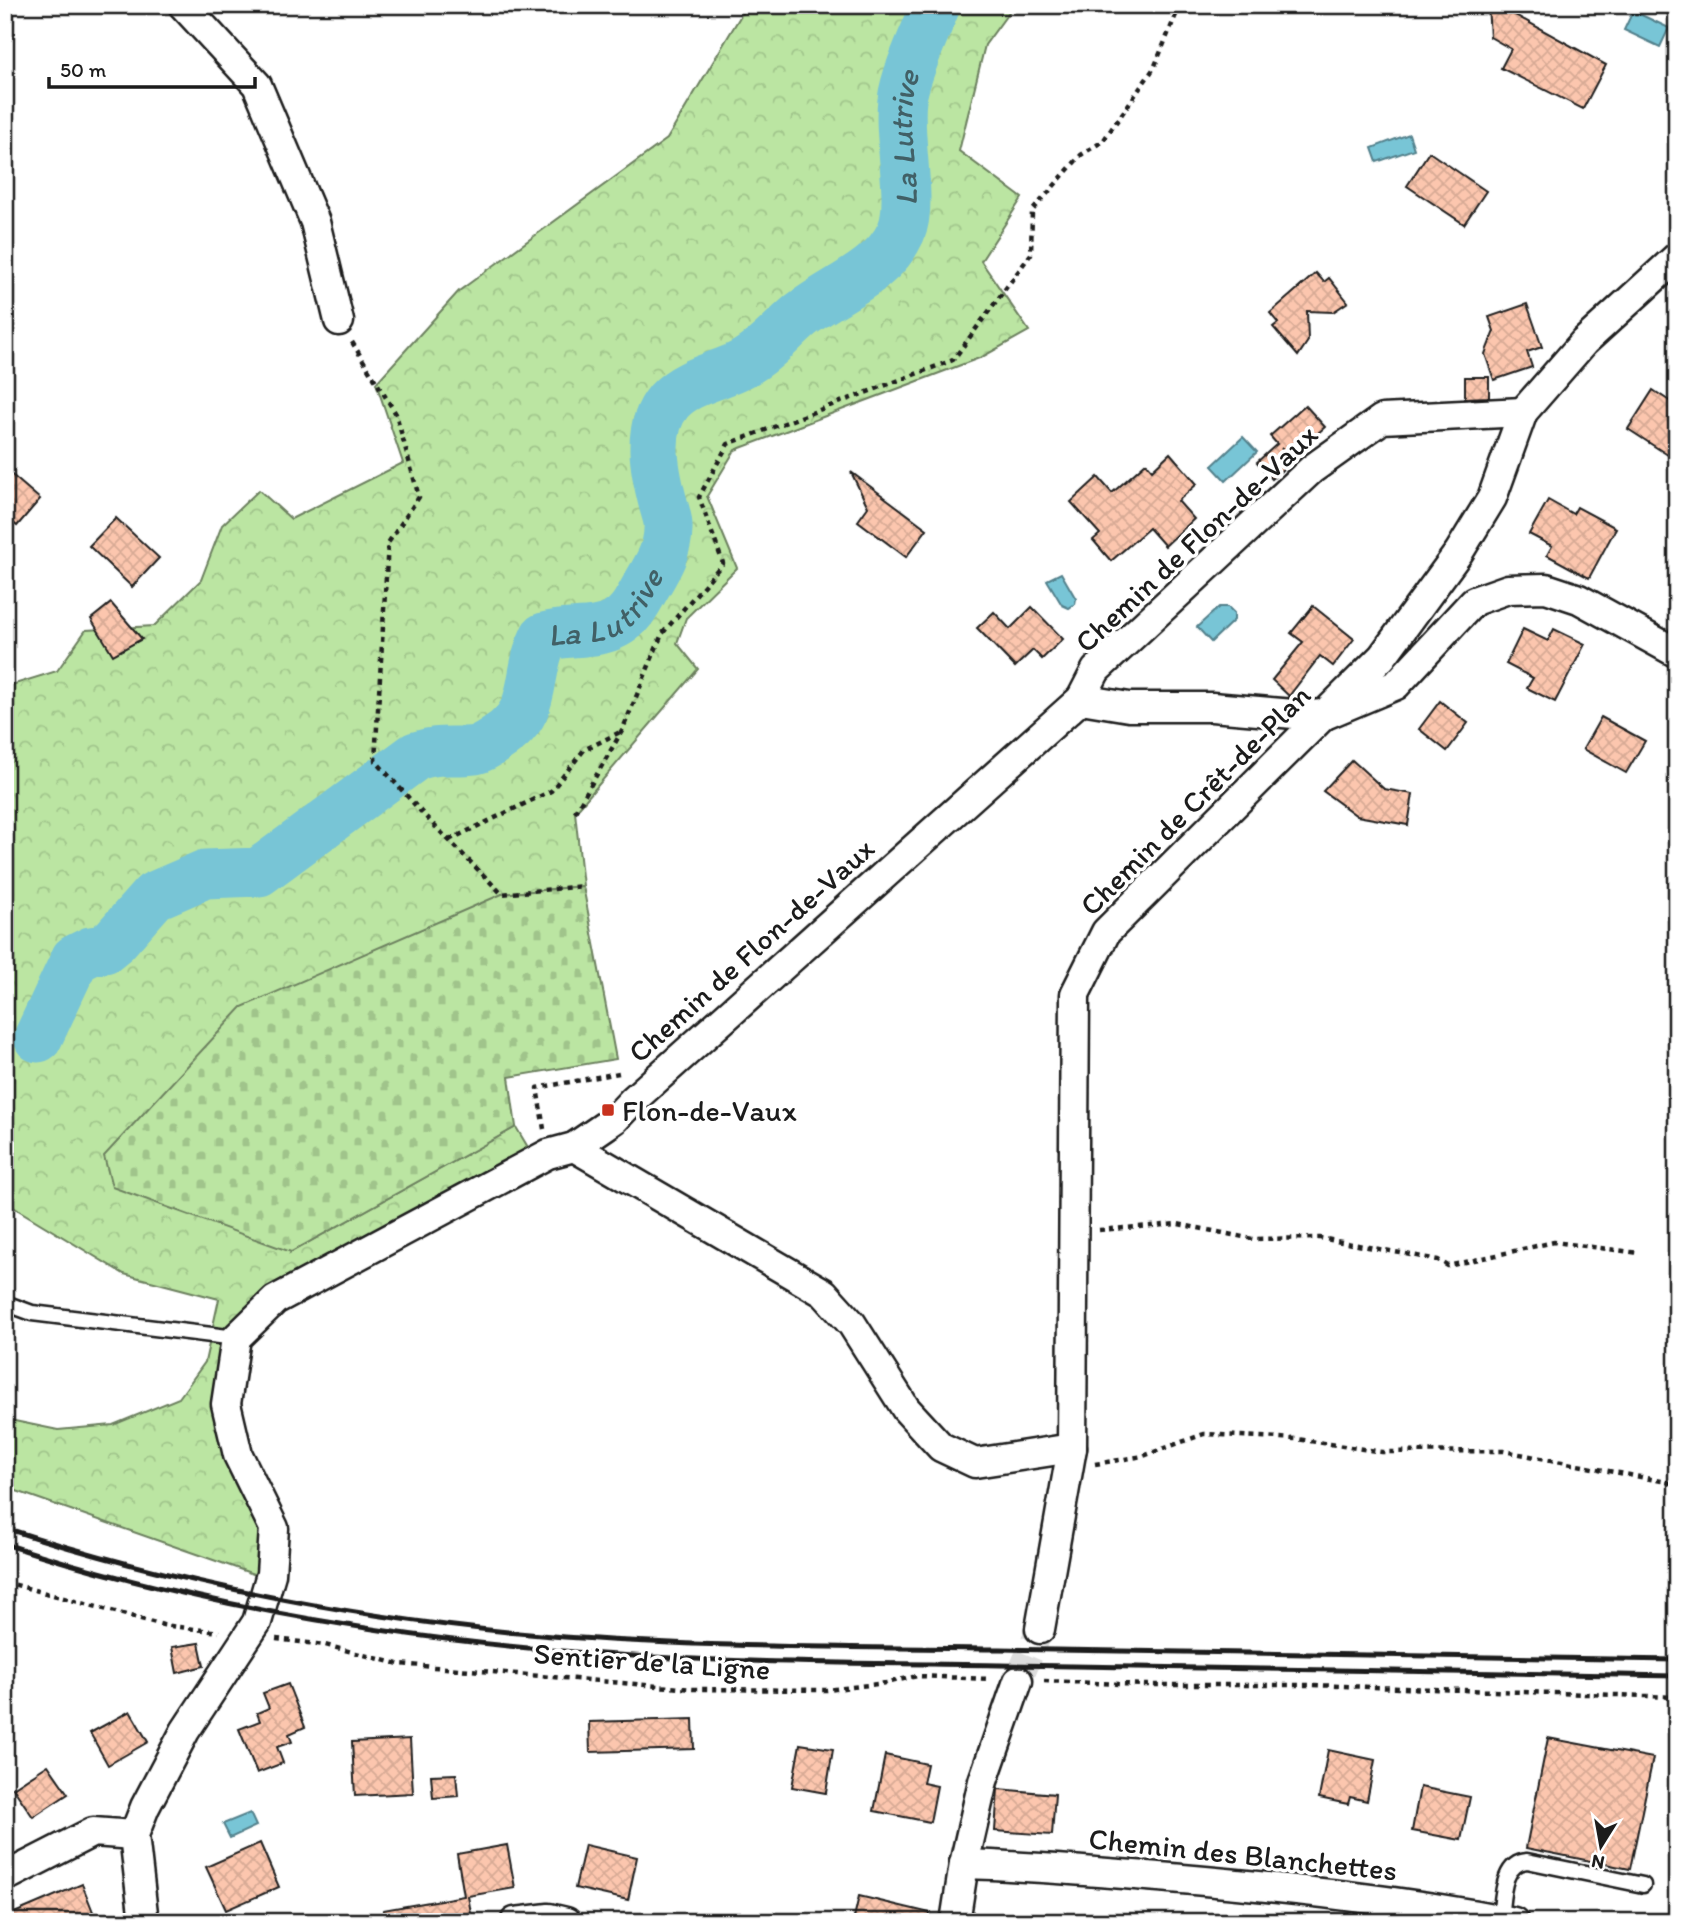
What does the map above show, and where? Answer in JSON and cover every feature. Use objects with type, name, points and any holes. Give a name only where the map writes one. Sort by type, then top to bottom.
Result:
[{"type":"street","points":[[183,5],[257,86],[315,222],[338,321]]},
{"type":"street","name":"Chemin de Crêt-de-Plan","points":[[1040,1629],[1071,1457],[1075,994],[1106,932],[1382,657],[1459,552],[1492,498],[1523,412],[1584,342],[1677,257]]},
{"type":"street","name":"Chemin de Flon-de-Vaux","points":[[236,1338],[275,1300],[615,1119],[1081,699],[1096,670],[1312,469],[1382,419],[1523,412]]},
{"type":"street","points":[[1081,699],[1129,707],[1212,707],[1305,715],[1327,714],[1396,685],[1474,601],[1508,589],[1546,588],[1579,598],[1677,653]]},
{"type":"street","points":[[561,1150],[824,1293],[852,1324],[906,1409],[941,1447],[975,1463],[1071,1457]]},
{"type":"street","points":[[144,1922],[134,1835],[145,1807],[185,1731],[257,1622],[271,1574],[274,1528],[238,1455],[226,1404],[236,1338]]},
{"type":"street","points":[[955,1922],[964,1864],[983,1781],[1018,1681]]},
{"type":"street","points":[[5,1877],[93,1832],[134,1835]]},
{"type":"street","name":"Chemin des Blanchettes","points":[[964,1864],[1027,1866],[1296,1889],[1373,1898],[1507,1920]]},
{"type":"street","points":[[515,1922],[549,1917],[566,1922]]},
{"type":"lane","points":[[5,1303],[32,1313],[236,1338]]},
{"type":"lane","points":[[1507,1920],[1508,1873],[1519,1861],[1643,1885]]},
{"type":"path","points":[[575,812],[622,731],[662,634],[723,563],[699,497],[728,444],[953,360],[1031,254],[1032,211],[1081,155],[1103,141],[1154,68],[1180,5]]},
{"type":"path","points":[[338,321],[396,414],[419,496],[388,543],[375,760],[423,814],[502,894],[583,886]]},
{"type":"path","points":[[449,840],[551,791],[584,750],[622,731]]},
{"type":"path","points":[[561,1150],[537,1088],[619,1073]]},
{"type":"path","points":[[1073,1231],[1178,1224],[1253,1239],[1320,1238],[1438,1260],[1448,1266],[1554,1242],[1639,1253]]},
{"type":"path","points":[[1071,1457],[1143,1456],[1204,1434],[1297,1439],[1382,1452],[1503,1451],[1677,1484]]},
{"type":"path","points":[[5,1583],[163,1625],[247,1636]]},
{"type":"path","name":"Sentier de la Ligne","points":[[301,1643],[325,1645],[399,1664],[693,1689],[827,1690],[886,1683],[917,1676],[1146,1685],[1311,1685],[1677,1697]]},
{"type":"green space","points":[[747,5],[1014,5],[985,45],[959,151],[1022,198],[981,261],[1029,331],[982,357],[735,450],[707,496],[737,568],[686,618],[677,643],[698,669],[575,812],[583,886],[502,894],[291,1252],[516,1127],[529,1149],[236,1338],[226,1404],[262,1505],[262,1577],[5,1487],[5,1419],[58,1430],[113,1425],[179,1398],[205,1362],[219,1299],[124,1274],[5,1202],[5,687],[57,671],[86,630],[154,626],[201,580],[222,525],[259,490],[291,519],[403,463],[376,383],[459,291],[667,139]]},
{"type":"green space","points":[[583,886],[616,1059],[509,1077],[516,1127],[291,1252],[112,1187],[104,1156],[242,1007],[502,894]]},
{"type":"water","points":[[1633,11],[1669,28],[1660,47],[1624,30]]},
{"type":"water","points":[[1409,134],[1414,149],[1377,162],[1372,148]]},
{"type":"water","points":[[1243,437],[1257,452],[1226,481],[1212,466]]},
{"type":"water","points":[[1061,573],[1076,599],[1075,604],[1069,608],[1062,605],[1047,580]]},
{"type":"water","points":[[1219,607],[1228,607],[1234,613],[1234,620],[1211,642],[1197,627]]},
{"type":"water","points":[[250,1813],[256,1826],[230,1838],[223,1824]]},
{"type":"building","points":[[1488,5],[1497,5],[1606,65],[1583,109],[1501,68],[1511,49],[1490,37]]},
{"type":"building","points":[[1429,152],[1486,191],[1464,224],[1407,186]]},
{"type":"building","points":[[1316,273],[1324,282],[1329,278],[1348,302],[1333,312],[1307,311],[1308,341],[1298,356],[1273,327],[1278,323],[1270,313]]},
{"type":"building","points":[[1527,304],[1542,347],[1527,352],[1532,367],[1494,380],[1485,354],[1494,331],[1489,317]]},
{"type":"building","points":[[1465,377],[1489,377],[1489,397],[1465,398]]},
{"type":"building","points":[[1653,390],[1677,406],[1677,461],[1628,429]]},
{"type":"building","points":[[1305,405],[1325,427],[1290,458],[1281,448],[1292,461],[1272,479],[1257,462],[1277,444],[1270,436]]},
{"type":"building","points":[[1170,453],[1197,484],[1178,501],[1194,519],[1165,546],[1149,528],[1111,561],[1093,540],[1100,534],[1071,502],[1098,477],[1112,493],[1146,463],[1152,470]]},
{"type":"building","points":[[5,469],[40,499],[17,526],[5,516]]},
{"type":"building","points":[[851,472],[927,529],[906,557],[858,521],[868,507]]},
{"type":"building","points":[[1548,500],[1573,514],[1577,507],[1616,528],[1589,578],[1547,555],[1552,546],[1529,534]]},
{"type":"building","points":[[116,518],[159,558],[132,587],[89,546]]},
{"type":"building","points":[[111,603],[142,639],[113,655],[91,619]]},
{"type":"building","points":[[1313,606],[1354,639],[1333,666],[1320,656],[1289,696],[1272,680],[1303,642],[1291,633]]},
{"type":"building","points":[[1032,607],[1063,639],[1042,659],[1033,650],[1015,667],[977,628],[994,612],[1010,629]]},
{"type":"building","points":[[1523,629],[1548,641],[1554,629],[1585,644],[1555,702],[1527,688],[1533,678],[1506,664]]},
{"type":"building","points":[[1440,701],[1468,723],[1447,751],[1419,729]]},
{"type":"building","points":[[1601,717],[1645,741],[1626,773],[1583,749]]},
{"type":"building","points":[[1352,760],[1384,789],[1413,794],[1408,825],[1357,816],[1323,791]]},
{"type":"building","points":[[199,1643],[204,1666],[177,1673],[172,1647]]},
{"type":"building","points":[[288,1684],[305,1727],[289,1734],[292,1742],[277,1747],[283,1763],[257,1773],[239,1729],[260,1721],[257,1713],[269,1708],[263,1693]]},
{"type":"building","points":[[130,1711],[148,1742],[108,1765],[90,1733]]},
{"type":"building","points":[[693,1719],[694,1749],[590,1752],[589,1722]]},
{"type":"building","points":[[1548,1738],[1653,1758],[1630,1869],[1526,1848]]},
{"type":"building","points":[[410,1739],[413,1793],[355,1796],[352,1742]]},
{"type":"building","points":[[800,1744],[833,1749],[826,1793],[792,1787]]},
{"type":"building","points":[[1328,1750],[1375,1760],[1367,1801],[1350,1797],[1348,1804],[1319,1798]]},
{"type":"building","points":[[885,1755],[927,1764],[923,1783],[937,1786],[930,1822],[874,1811]]},
{"type":"building","points":[[48,1765],[68,1794],[33,1817],[13,1788]]},
{"type":"building","points":[[456,1774],[458,1796],[433,1798],[431,1775]]},
{"type":"building","points":[[1420,1787],[1470,1797],[1461,1840],[1412,1831]]},
{"type":"building","points":[[998,1789],[1055,1794],[1052,1835],[995,1831]]},
{"type":"building","points":[[260,1843],[279,1887],[226,1910],[206,1867]]},
{"type":"building","points":[[507,1845],[515,1888],[468,1896],[472,1919],[454,1922],[384,1922],[383,1910],[464,1896],[457,1854]]},
{"type":"building","points":[[585,1845],[637,1857],[628,1900],[575,1888]]},
{"type":"building","points":[[82,1884],[97,1922],[5,1922],[5,1917]]},
{"type":"building","points":[[859,1896],[930,1913],[929,1922],[853,1922]]},
{"type":"waterway","name":"La Lutrive","points":[[38,1038],[75,959],[91,951],[104,949],[154,896],[205,874],[259,872],[416,756],[439,751],[475,750],[487,745],[512,727],[521,716],[544,637],[608,628],[630,613],[657,567],[667,537],[668,523],[657,478],[654,437],[657,424],[669,401],[685,388],[735,368],[759,353],[814,305],[870,270],[893,247],[901,232],[906,204],[902,100],[911,65],[936,5]]},
{"type":"tunnel","points":[[1018,1681],[1040,1629]]},
{"type":"railway","points":[[5,1528],[131,1565],[323,1607],[453,1626],[578,1638],[759,1646],[1677,1660]]},
{"type":"railway","points":[[5,1544],[147,1585],[292,1616],[439,1638],[586,1653],[793,1662],[1677,1676]]},
{"type":"place","name":"Flon-de-Vaux","points":[[608,1110]]}]
